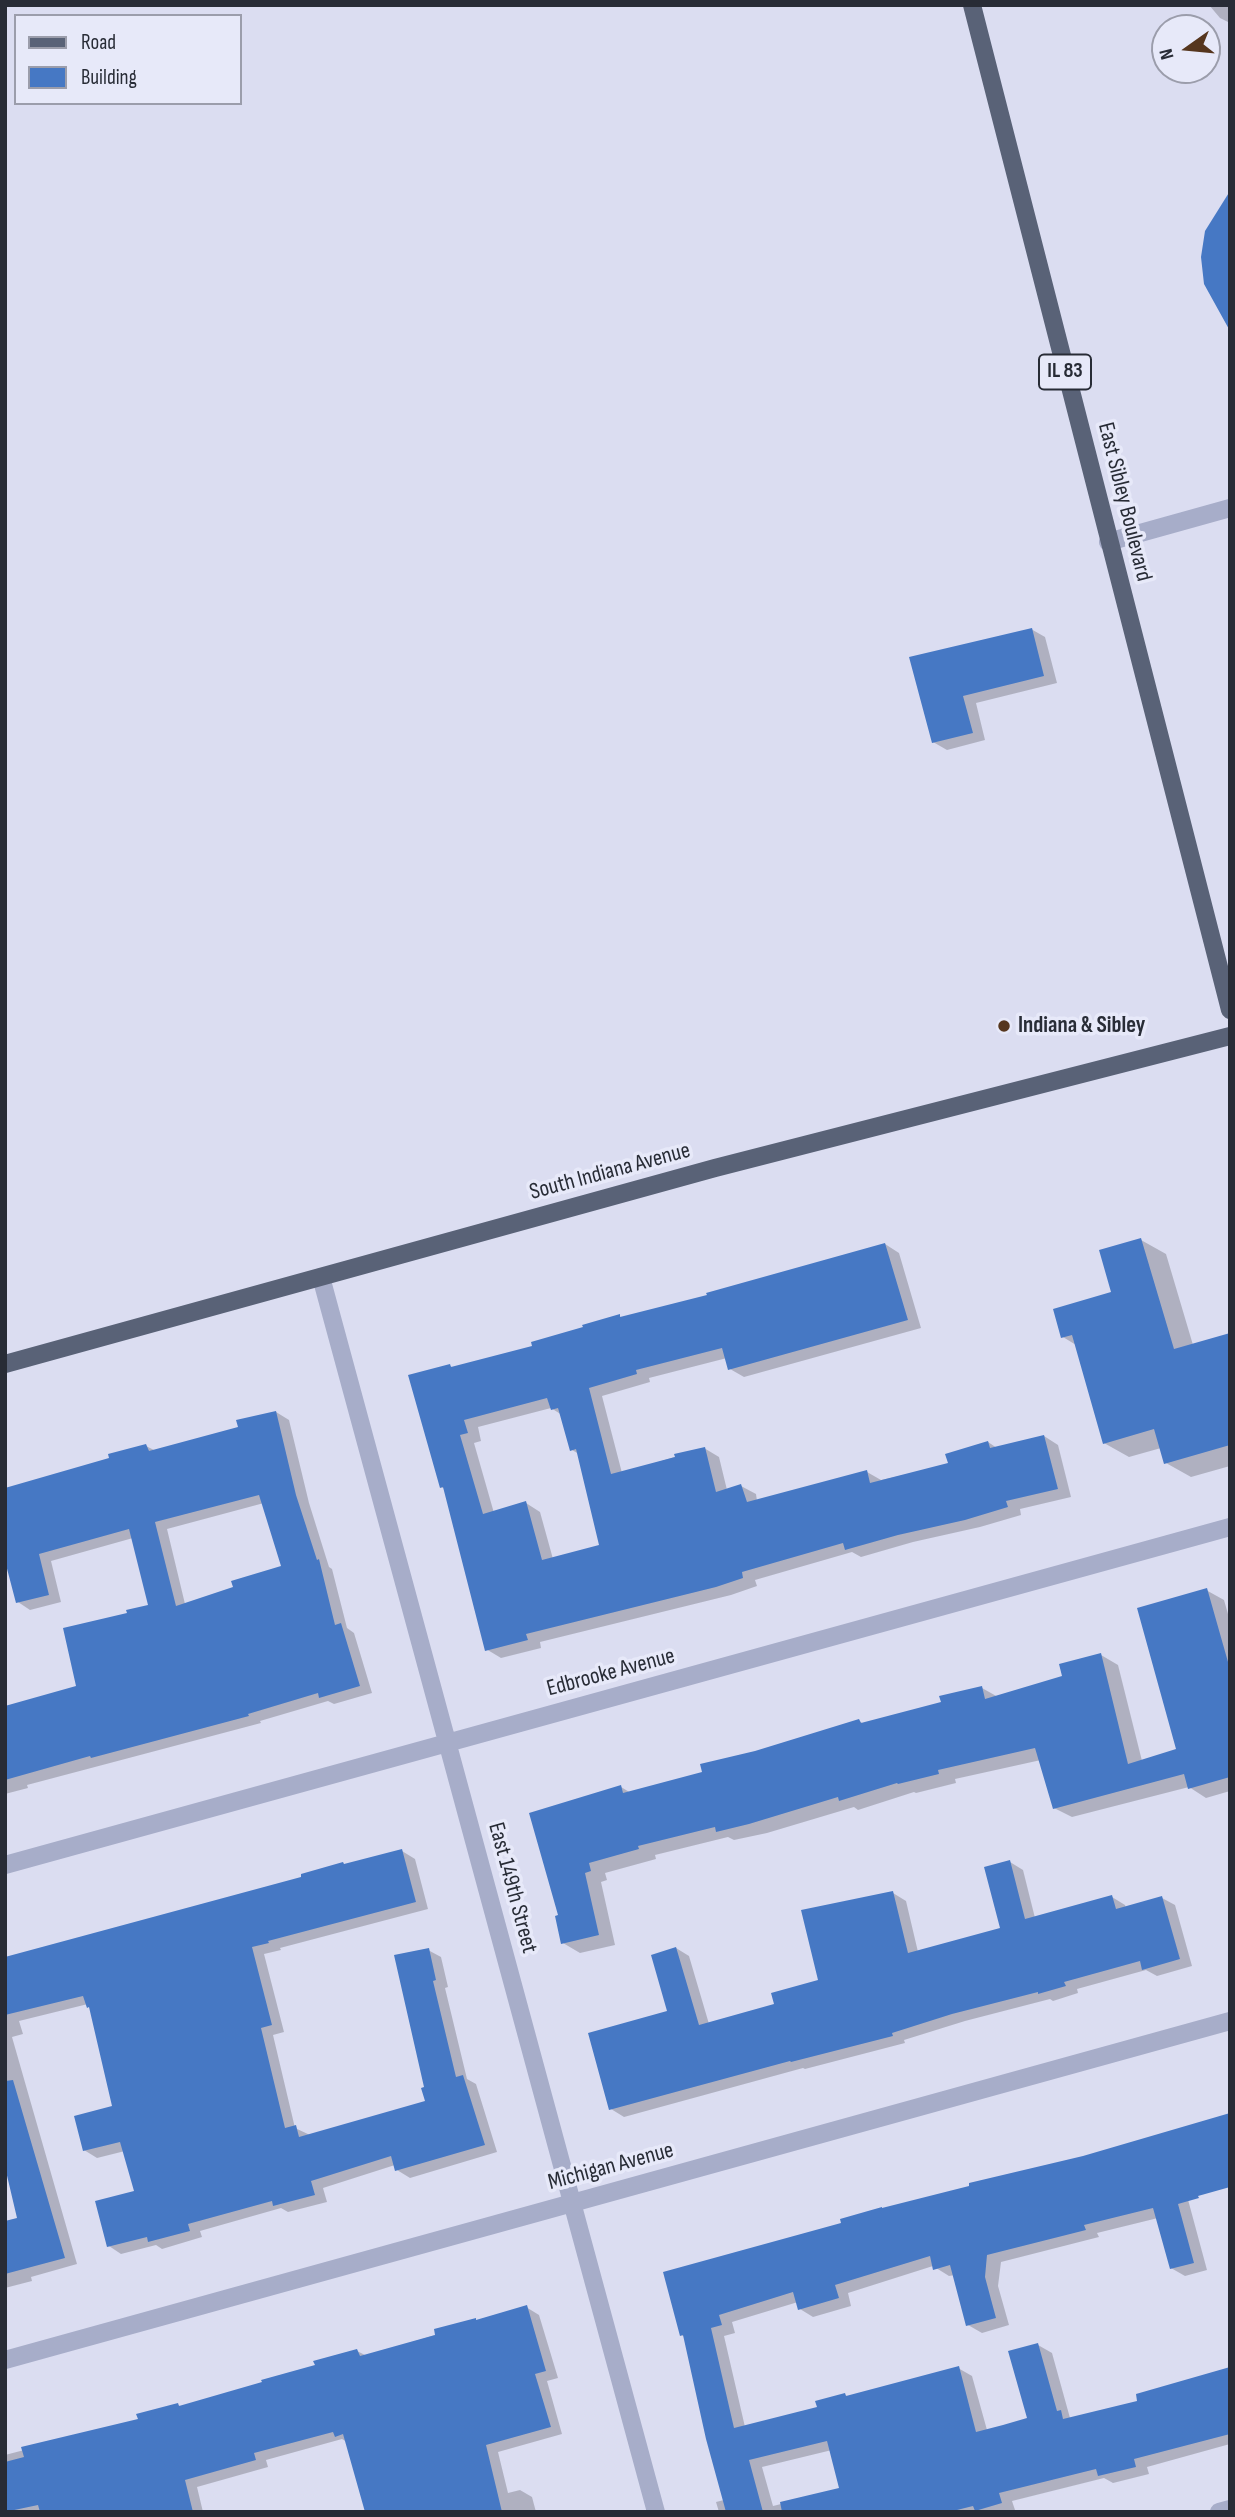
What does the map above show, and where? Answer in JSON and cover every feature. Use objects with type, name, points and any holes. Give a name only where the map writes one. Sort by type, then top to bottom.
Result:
[{"type":"main road","name":"East Sibley Boulevard","points":[[972,5],[1230,1010]]},
{"type":"main road","name":"South Indiana Avenue","points":[[5,1364],[715,1168],[1230,1036]]},
{"type":"street","points":[[1108,542],[1230,508]]},
{"type":"street","name":"East 149th Street","points":[[321,1277],[656,2512]]},
{"type":"street","name":"Edbrooke Avenue","points":[[5,1866],[1230,1527]]},
{"type":"street","name":"Michigan Avenue","points":[[5,2360],[1230,2021]]},
{"type":"street","points":[[1219,2512],[1230,2509]]},
{"type":"building","points":[[1230,191],[1230,331],[1204,284],[1201,257],[1205,231]]},
{"type":"building","points":[[1032,628],[1044,676],[963,696],[973,733],[932,743],[909,657]]},
{"type":"building","points":[[1141,1238],[1174,1349],[1230,1333],[1230,1445],[1164,1464],[1154,1429],[1103,1444],[1072,1335],[1061,1338],[1053,1309],[1111,1292],[1099,1250]]},
{"type":"building","points":[[885,1243],[908,1320],[728,1370],[722,1348],[636,1370],[637,1374],[589,1388],[611,1474],[705,1447],[716,1492],[741,1484],[747,1502],[867,1470],[870,1483],[948,1463],[945,1454],[988,1441],[990,1448],[1044,1435],[1058,1489],[1006,1501],[1008,1507],[965,1520],[845,1550],[843,1543],[742,1572],[743,1578],[716,1587],[526,1634],[528,1640],[485,1651],[443,1487],[440,1488],[408,1375],[532,1346],[531,1342],[583,1327],[582,1325],[707,1295],[706,1293]],"holes":[[[547,1398],[551,1410],[558,1408],[570,1451],[576,1449],[599,1545],[542,1560],[526,1501],[483,1514],[460,1435],[468,1433],[464,1420]]]},
{"type":"building","points":[[276,1411],[296,1495],[317,1560],[319,1559],[335,1625],[341,1623],[360,1686],[319,1698],[318,1693],[248,1714],[249,1716],[5,1780],[5,1706],[76,1686],[63,1628],[127,1613],[126,1610],[148,1605],[129,1529],[39,1554],[49,1595],[16,1603],[5,1561],[5,1488],[109,1458],[108,1454],[146,1444],[149,1451],[238,1427],[236,1420]],"holes":[[[259,1495],[281,1566],[231,1581],[233,1587],[176,1606],[155,1522]]]},
{"type":"building","points":[[1207,1588],[1230,1669],[1230,1777],[1188,1789],[1184,1774],[1053,1809],[1035,1748],[938,1770],[939,1774],[897,1783],[839,1801],[838,1797],[749,1824],[716,1832],[715,1827],[638,1846],[639,1849],[589,1863],[591,1871],[585,1873],[599,1935],[561,1944],[555,1916],[558,1915],[529,1813],[621,1785],[623,1793],[702,1772],[700,1764],[755,1751],[859,1719],[861,1723],[941,1702],[939,1696],[982,1686],[985,1699],[1062,1676],[1059,1664],[1101,1653],[1128,1764],[1176,1749],[1137,1608]]},
{"type":"building","points":[[402,1849],[416,1902],[252,1947],[272,2025],[261,2028],[285,2128],[296,2125],[299,2137],[425,2101],[394,1955],[429,1948],[436,1980],[433,1981],[456,2077],[463,2075],[485,2145],[395,2171],[391,2156],[311,2181],[315,2195],[273,2206],[272,2201],[188,2224],[190,2231],[148,2242],[147,2237],[107,2247],[95,2201],[134,2191],[120,2142],[83,2151],[74,2116],[112,2106],[89,2007],[87,2008],[83,1996],[5,2015],[5,1957],[301,1877],[301,1874],[343,1862],[344,1864]]},
{"type":"building","points":[[1010,1860],[1025,1919],[1112,1895],[1116,1909],[1162,1896],[1180,1959],[1142,1970],[1140,1961],[1064,1982],[1066,1986],[1038,1994],[952,2014],[892,2033],[893,2036],[609,2110],[588,2033],[667,2011],[651,1955],[676,1947],[699,2025],[774,2004],[771,1993],[818,1980],[801,1910],[893,1891],[908,1953],[1000,1928],[984,1867]]},
{"type":"building","points":[[13,2080],[65,2258],[5,2274],[5,2221],[17,2218],[5,2167],[5,2081]]},
{"type":"building","points":[[1230,2113],[1230,2187],[1178,2204],[1194,2263],[1170,2269],[1153,2208],[1084,2225],[1086,2230],[987,2255],[985,2277],[996,2318],[966,2326],[950,2265],[933,2270],[930,2256],[835,2285],[839,2298],[798,2310],[793,2292],[719,2315],[722,2325],[711,2328],[734,2428],[817,2407],[815,2401],[845,2393],[846,2396],[959,2366],[976,2432],[1003,2425],[1027,2418],[1008,2351],[1038,2343],[1057,2411],[1061,2410],[1063,2419],[1137,2401],[1136,2394],[1230,2367],[1230,2434],[1134,2459],[1136,2467],[1098,2476],[1096,2469],[999,2493],[1002,2503],[975,2511],[973,2506],[949,2512],[782,2512],[780,2502],[839,2488],[827,2441],[749,2460],[763,2512],[726,2512],[706,2439],[683,2335],[680,2336],[663,2272],[841,2223],[840,2219],[882,2207],[1083,2156]]},
{"type":"building","points":[[527,2305],[546,2371],[535,2374],[551,2427],[486,2445],[502,2512],[365,2512],[343,2434],[335,2437],[333,2432],[254,2453],[256,2460],[185,2480],[193,2512],[40,2512],[38,2505],[5,2512],[5,2462],[24,2457],[21,2447],[138,2419],[136,2414],[178,2403],[179,2406],[262,2382],[261,2380],[315,2365],[313,2361],[357,2349],[360,2356],[435,2335],[434,2329]]},
{"type":"place","name":"Indiana & Sibley","points":[[1004,1026]]}]
